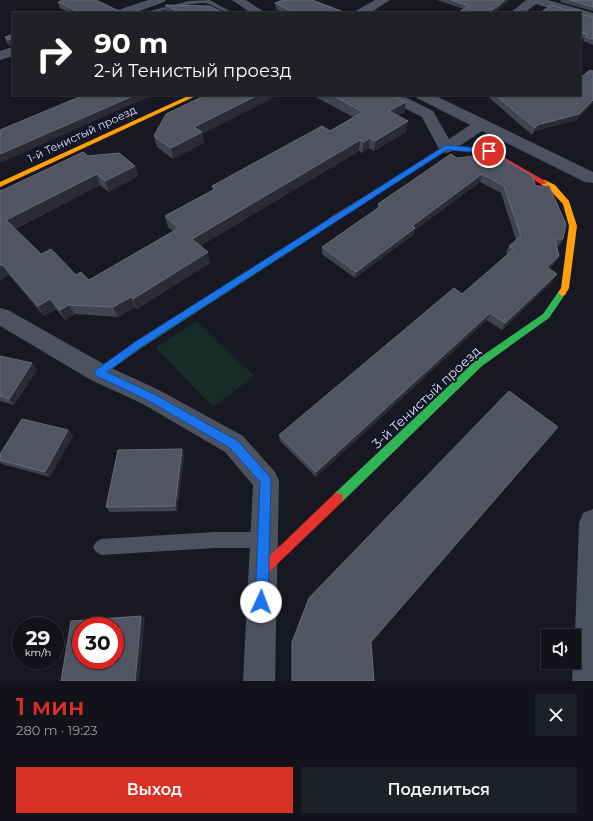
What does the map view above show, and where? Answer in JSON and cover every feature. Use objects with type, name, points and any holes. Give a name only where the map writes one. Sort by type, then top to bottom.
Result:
[{"type":"street","points":[[125,12],[160,0]]},
{"type":"street","points":[[238,0],[258,12]]},
{"type":"street","points":[[363,12],[384,0]]},
{"type":"street","points":[[517,12],[535,0],[576,12]]},
{"type":"street","points":[[581,13],[593,17]]},
{"type":"street","points":[[0,56],[12,52]]},
{"type":"street","name":"1-й Тенистый проезд","points":[[0,185],[193,96]]},
{"type":"street","points":[[392,96],[428,114],[446,148]]},
{"type":"street","points":[[424,96],[592,178]]},
{"type":"street","points":[[99,373],[138,345],[482,124]]},
{"type":"street","name":"3-й Тенистый проезд","points":[[262,571],[479,363],[546,316],[566,288],[573,226],[566,203],[552,187],[489,151],[446,148]]},
{"type":"street","points":[[0,316],[99,373],[151,397],[234,444],[266,481],[259,681]]},
{"type":"street","points":[[588,681],[593,523]]},
{"type":"lane","points":[[149,12],[189,3],[207,1],[228,12]]},
{"type":"lane","points":[[101,547],[215,540],[264,540]]},
{"type":"green space","points":[[196,321],[254,376],[213,407],[156,348]]},
{"type":"building","points":[[63,0],[96,0],[121,12],[79,12],[58,2]]},
{"type":"building","points":[[283,0],[312,0],[344,12],[293,12],[275,3]]},
{"type":"building","points":[[451,0],[505,0],[489,12],[459,12],[469,6]]},
{"type":"building","points":[[570,0],[593,0],[593,7]]},
{"type":"building","points":[[165,5],[210,6],[222,12],[179,12]]},
{"type":"building","points":[[551,5],[567,10],[580,10],[580,12],[541,12]]},
{"type":"building","points":[[581,14],[593,17],[593,39],[585,37],[587,35],[581,32]]},
{"type":"building","points":[[12,34],[12,43],[11,39],[8,40],[5,37]]},
{"type":"building","points":[[590,70],[593,71],[593,100],[579,114],[537,125],[535,128],[496,96],[581,96],[581,77]]},
{"type":"building","points":[[82,96],[133,96],[0,154],[0,130]]},
{"type":"building","points":[[204,96],[256,96],[194,127],[202,132],[171,148],[154,136],[166,114]]},
{"type":"building","points":[[334,96],[394,96],[406,102],[389,111],[408,121],[375,141],[370,138],[364,142],[360,140],[192,239],[208,252],[133,299],[131,297],[113,307],[69,305],[60,310],[50,299],[38,306],[2,264],[0,266],[0,190],[1,191],[83,152],[88,156],[119,153],[135,166],[105,181],[97,174],[6,220],[41,254],[51,249],[76,275],[81,272],[89,280],[179,228],[165,216],[215,189],[212,186],[322,126],[330,131],[363,112]]},
{"type":"building","points":[[451,154],[457,158],[494,154],[532,176],[536,186],[549,186],[566,224],[563,239],[555,239],[559,256],[547,267],[557,274],[505,323],[490,313],[316,472],[279,435],[454,288],[462,294],[514,249],[509,246],[521,236],[504,186],[482,174],[412,226],[415,228],[356,272],[322,247],[381,206],[378,204]]},
{"type":"building","points":[[0,356],[32,363],[9,399],[0,396]]},
{"type":"building","points":[[509,391],[558,427],[371,642],[374,681],[292,681],[292,642],[309,598]]},
{"type":"building","points":[[22,419],[68,430],[45,472],[0,460],[0,454]]},
{"type":"building","points":[[182,449],[175,506],[106,507],[118,450]]},
{"type":"building","points":[[141,616],[135,681],[61,681],[72,621],[72,669],[124,669],[124,617]]},
{"type":"traffic: fast","points":[[99,373],[138,345],[331,221]]},
{"type":"traffic: fast","points":[[338,498],[479,363],[546,316],[562,293]]},
{"type":"traffic: slow","points":[[0,185],[193,96]]},
{"type":"traffic: slow","points":[[331,221],[438,153]]},
{"type":"traffic: slow","points":[[543,182],[552,187],[566,203],[573,226],[565,288],[562,293]]},
{"type":"traffic: jam","points":[[438,153],[446,148],[489,151],[543,182]]},
{"type":"traffic: jam","points":[[262,571],[338,498]]},
{"type":"route","points":[[261,602],[266,481],[234,444],[151,397],[99,373],[138,345],[446,148],[489,151]]}]
